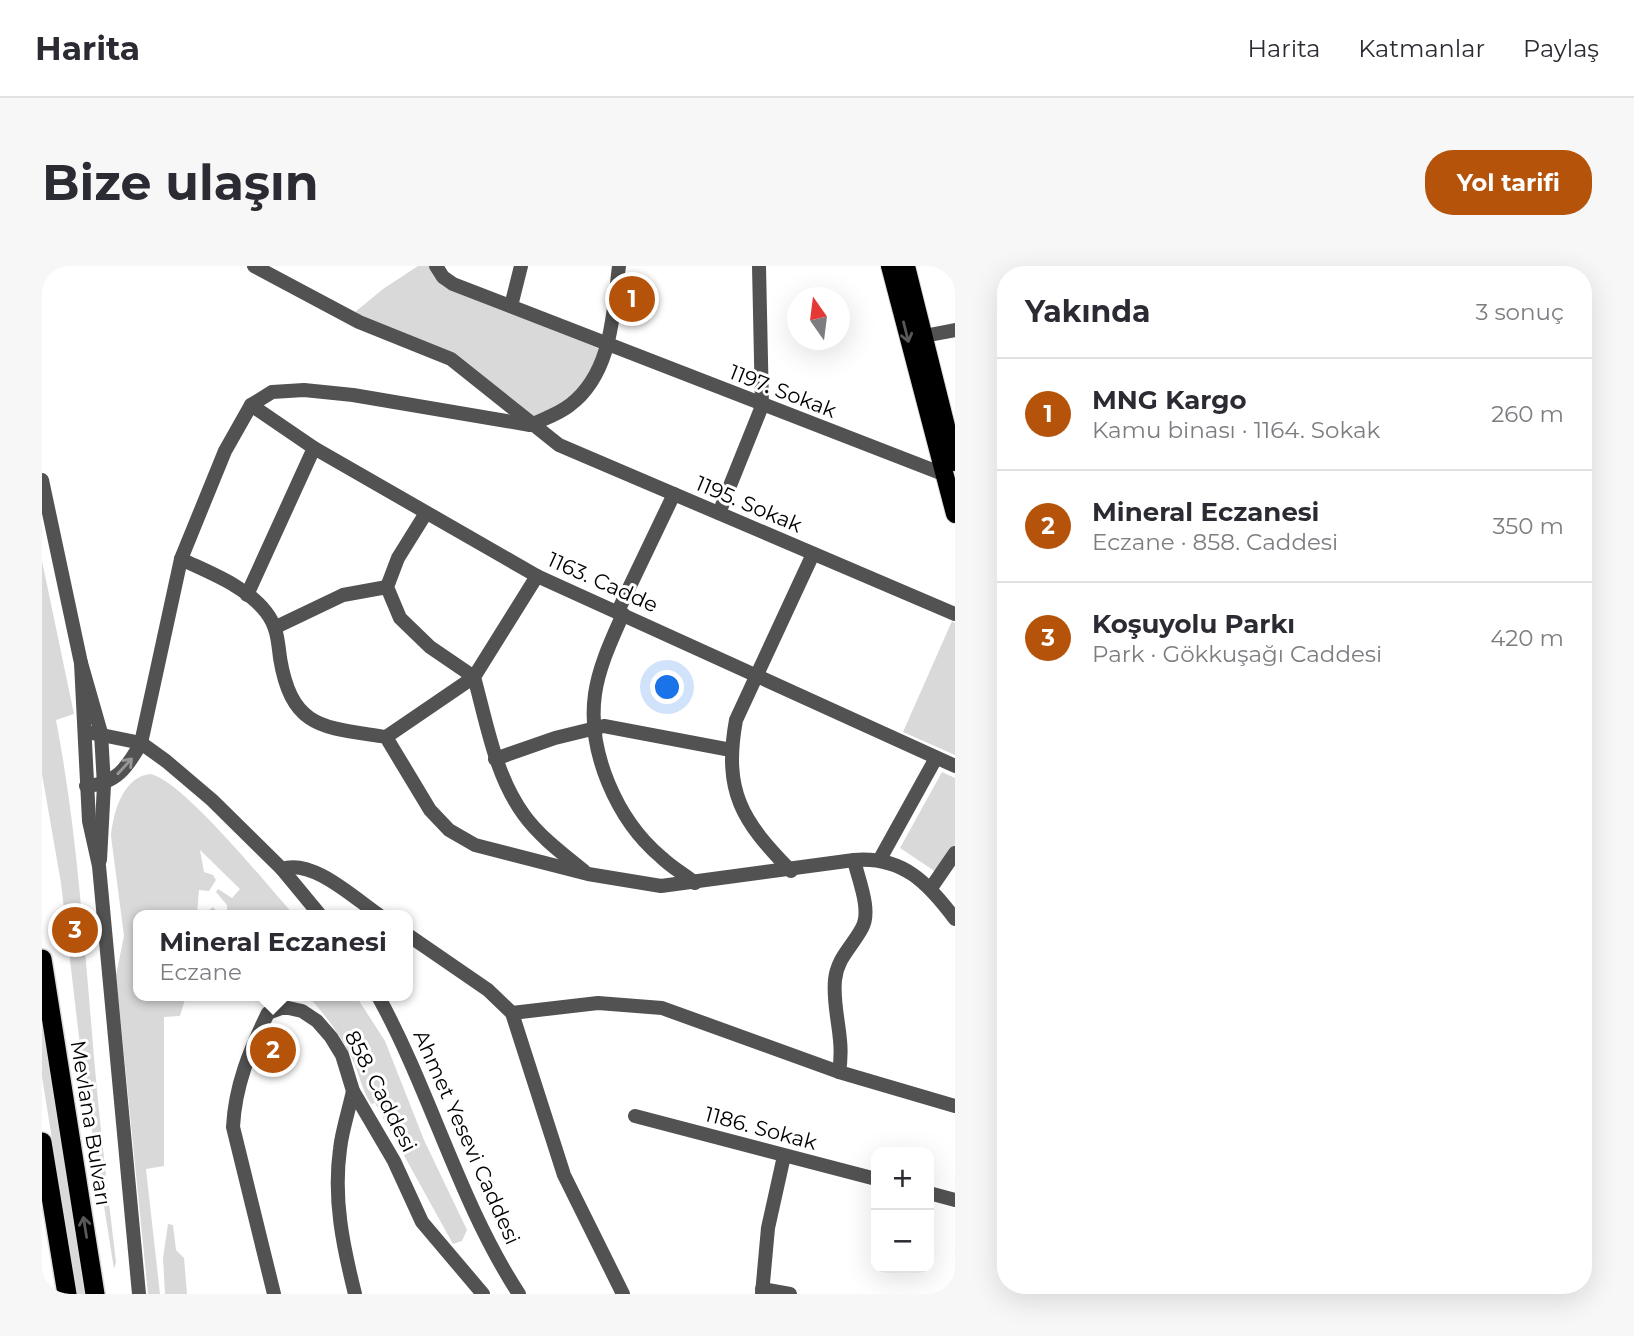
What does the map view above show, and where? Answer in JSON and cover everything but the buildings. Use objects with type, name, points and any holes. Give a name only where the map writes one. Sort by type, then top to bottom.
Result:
[{"type":"highway","name":"Mevlana Bulvarı","points":[[42,959],[95,1294]]},
{"type":"highway","points":[[42,1142],[67,1294]]},
{"type":"main road","points":[[890,266],[951,472]]},
{"type":"main road","points":[[906,266],[924,336],[951,472],[955,514]]},
{"type":"street","name":"1195. Sokak","points":[[254,266],[359,322],[451,359],[559,445],[955,614]]},
{"type":"street","name":"1197. Sokak","points":[[436,266],[443,277],[453,284],[762,406],[951,472]]},
{"type":"street","points":[[511,306],[521,266]]},
{"type":"street","points":[[86,786],[104,785],[128,765],[141,743],[181,559],[225,451],[251,405],[272,392],[304,390],[353,395],[531,425],[569,406],[589,385],[608,346],[619,266]]},
{"type":"street","points":[[719,513],[762,406],[759,266]]},
{"type":"street","points":[[924,336],[955,330]]},
{"type":"street","name":"1163. Cadde","points":[[251,405],[314,448],[537,576],[955,766]]},
{"type":"street","points":[[247,595],[314,448]]},
{"type":"street","points":[[42,480],[80,663],[101,733],[104,785],[99,866]]},
{"type":"street","points":[[674,494],[621,612],[595,693],[593,727],[612,791],[632,824],[659,856],[695,883]]},
{"type":"street","points":[[426,513],[398,558],[387,587],[400,618],[430,647],[474,677],[495,759],[508,791],[525,817],[551,844],[588,874]]},
{"type":"street","points":[[791,871],[758,837],[740,805],[732,778],[731,750],[736,720],[813,554]]},
{"type":"street","points":[[181,559],[247,595],[266,611],[275,627],[284,679],[298,710],[319,726],[386,737],[474,677],[537,576]]},
{"type":"street","points":[[275,627],[343,595],[387,587]]},
{"type":"street","points":[[80,663],[89,821],[99,866],[139,1294]]},
{"type":"street","points":[[495,759],[593,727],[604,726],[731,750]]},
{"type":"street","points":[[84,734],[101,733],[141,743],[212,800],[282,869],[316,910]]},
{"type":"street","points":[[386,737],[430,810],[449,830],[475,845],[588,874],[661,886],[791,871],[854,860],[880,859],[909,871],[931,888],[955,919]]},
{"type":"street","points":[[880,859],[936,758]]},
{"type":"street","points":[[931,888],[955,853]]},
{"type":"street","points":[[839,1072],[842,1032],[835,990],[836,975],[844,953],[863,928],[865,913],[854,860]]},
{"type":"street","points":[[282,869],[293,866],[308,868],[371,910]]},
{"type":"street","points":[[413,938],[488,990],[512,1013],[564,1175],[623,1294]]},
{"type":"street","name":"Ahmet Yesevi Caddesi","points":[[381,1001],[402,1042],[486,1237],[519,1294]]},
{"type":"street","points":[[512,1013],[598,1003],[646,1005],[692,1016],[839,1072],[955,1107]]},
{"type":"street","name":"858. Caddesi","points":[[274,1294],[233,1127],[234,1104],[249,1052],[268,1013],[292,1008],[317,1021],[342,1055],[353,1091],[394,1161],[422,1222],[481,1292]]},
{"type":"street","points":[[353,1091],[340,1149],[338,1196],[340,1234],[355,1294]]},
{"type":"street","name":"1186. Sokak","points":[[635,1116],[871,1179]]},
{"type":"street","points":[[784,1156],[768,1228],[762,1292],[790,1294]]},
{"type":"street","points":[[934,1194],[955,1200]]},
{"type":"street","points":[[464,1294],[481,1292]]},
{"type":"shaded area","points":[[418,266],[436,266],[443,277],[609,346],[589,385],[531,425],[451,359],[349,317],[383,289]]},
{"type":"shaded area","points":[[42,561],[74,714],[56,720],[78,876],[116,1262],[114,1269],[84,1080],[61,883],[42,774]]},
{"type":"shaded area","points":[[952,621],[955,623],[955,755],[903,732]]},
{"type":"shaded area","points":[[942,772],[955,778],[955,845],[936,872],[900,848]]},
{"type":"shaded area","points":[[151,774],[166,781],[184,796],[290,910],[227,910],[227,905],[216,892],[218,889],[232,898],[240,889],[200,850],[204,872],[213,875],[216,880],[209,891],[199,890],[197,910],[133,910],[133,1001],[184,1001],[180,1016],[164,1017],[164,1166],[146,1169],[160,1294],[148,1294],[116,975],[124,936],[111,836],[121,797],[133,781]]},
{"type":"shaded area","points":[[312,1001],[359,1001],[385,1041],[424,1140],[467,1230],[462,1241],[453,1244],[375,1103],[371,1104],[368,1099],[343,1041]]},
{"type":"shaded area","points":[[42,1015],[87,1294],[77,1294],[42,1077]]},
{"type":"shaded area","points":[[168,1224],[173,1225],[176,1250],[184,1258],[187,1294],[165,1294],[163,1258]]},
{"type":"place","name":"MNG Kargo","points":[[632,299]]},
{"type":"place","name":"Koşuyolu Parkı","points":[[75,930]]},
{"type":"place","name":"Mineral Eczanesi","points":[[273,1050]]}]
